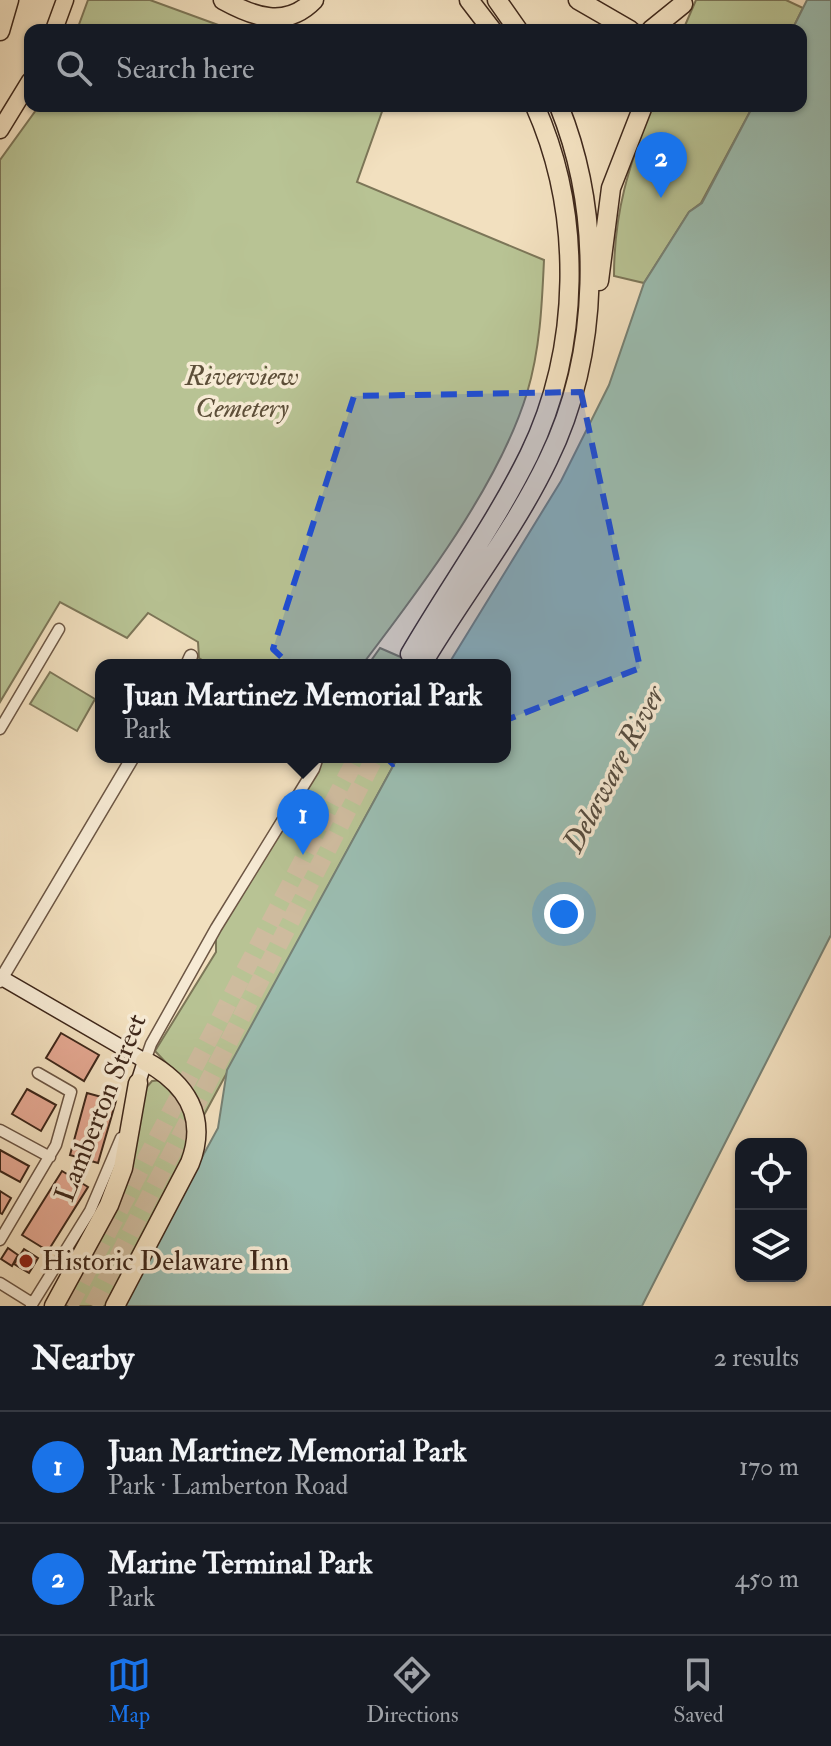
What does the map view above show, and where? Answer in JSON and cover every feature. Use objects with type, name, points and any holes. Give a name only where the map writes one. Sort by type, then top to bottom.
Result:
[{"type":"highway","points":[[0,31],[9,0]]},
{"type":"highway","points":[[56,24],[65,0]]},
{"type":"highway","points":[[223,0],[268,19],[298,13],[314,0]]},
{"type":"highway","points":[[469,0],[487,24]]},
{"type":"highway","points":[[497,0],[514,24]]},
{"type":"highway","points":[[578,0],[620,24]]},
{"type":"highway","points":[[658,24],[684,2]]},
{"type":"highway","points":[[677,24],[684,2]]},
{"type":"highway","points":[[0,130],[24,91]]},
{"type":"highway","points":[[537,112],[557,170],[566,222],[569,307],[557,374],[539,433],[522,469],[417,658],[547,462],[566,416],[583,349],[598,310],[611,188],[641,112]]},
{"type":"highway","points":[[561,112],[582,187],[588,239],[590,267],[583,349]]},
{"type":"highway","points":[[115,1306],[190,1163],[197,1140],[194,1107],[180,1084],[145,1061]]},
{"type":"highway","points":[[54,1306],[109,1205],[123,1168],[138,1083]]},
{"type":"main road","points":[[1,979],[145,1061]]},
{"type":"main road","name":"Lamberton Street","points":[[138,1083],[145,1061]]},
{"type":"street","points":[[0,729],[59,629]]},
{"type":"street","points":[[1,979],[129,763]]},
{"type":"street","name":"Lamberton Street","points":[[145,1061],[151,1044],[216,928],[316,763]]},
{"type":"street","points":[[1,1235],[50,1157],[71,1092],[38,1073]]},
{"type":"street","name":"Lamberton Street","points":[[32,1304],[103,1184],[138,1083]]},
{"type":"street","points":[[0,1130],[50,1157]]},
{"type":"street","points":[[0,1283],[32,1304]]},
{"type":"highlighted area","points":[[581,392],[640,668],[393,764],[273,649],[354,396]]},
{"type":"green space","points":[[88,0],[150,0],[216,24],[79,24]]},
{"type":"green space","points":[[696,0],[786,0],[803,8],[795,24],[686,24]]},
{"type":"green space","name":"Riverview Cemetery","points":[[35,112],[382,112],[357,182],[544,260],[535,360],[527,393],[498,464],[456,535],[366,659],[201,659],[198,642],[148,613],[127,638],[60,602],[0,702],[0,160]]},
{"type":"green space","points":[[650,112],[750,112],[701,203],[689,212],[644,283],[614,276],[620,209]]},
{"type":"green space","points":[[380,648],[405,659],[372,659]]},
{"type":"green space","points":[[50,672],[95,699],[77,731],[30,704]]},
{"type":"green space","points":[[314,763],[395,763],[204,1115],[191,1089],[155,1051],[216,952],[216,928]]},
{"type":"green space","points":[[152,1081],[170,1083],[192,1124],[183,1173],[105,1306],[58,1306],[92,1246],[145,1089]]},
{"type":"water","name":"Delaware River","points":[[807,0],[831,0],[831,935],[642,1306],[121,1306],[218,1128],[227,1070],[395,763],[511,763],[511,659],[452,659],[561,481],[609,385],[644,283],[689,212],[702,203],[750,112],[807,112],[807,24],[795,24]]},
{"type":"building","points":[[61,1033],[99,1055],[84,1081],[46,1058]]},
{"type":"building","points":[[27,1089],[56,1105],[41,1131],[12,1114]]},
{"type":"building","points":[[87,1093],[116,1101],[98,1163],[70,1155]]},
{"type":"building","points":[[0,1150],[29,1166],[20,1182],[0,1171]]},
{"type":"building","points":[[62,1171],[88,1187],[48,1251],[22,1235]]},
{"type":"building","points":[[0,1191],[11,1198],[2,1214],[0,1213]]},
{"type":"building","points":[[8,1248],[18,1255],[12,1266],[1,1259]]},
{"type":"building","name":"Historic Delaware Inn","points":[[24,1249],[38,1258],[29,1273],[14,1264]]},
{"type":"tunnel","points":[[69,1306],[354,763]]},
{"type":"tunnel","points":[[93,1306],[372,763]]},
{"type":"place","name":"Marine Terminal Park","points":[[661,198]]},
{"type":"place","name":"Juan Martinez Memorial Park","points":[[303,855]]},
{"type":"place","name":"Historic Delaware Inn","points":[[26,1261]]}]
